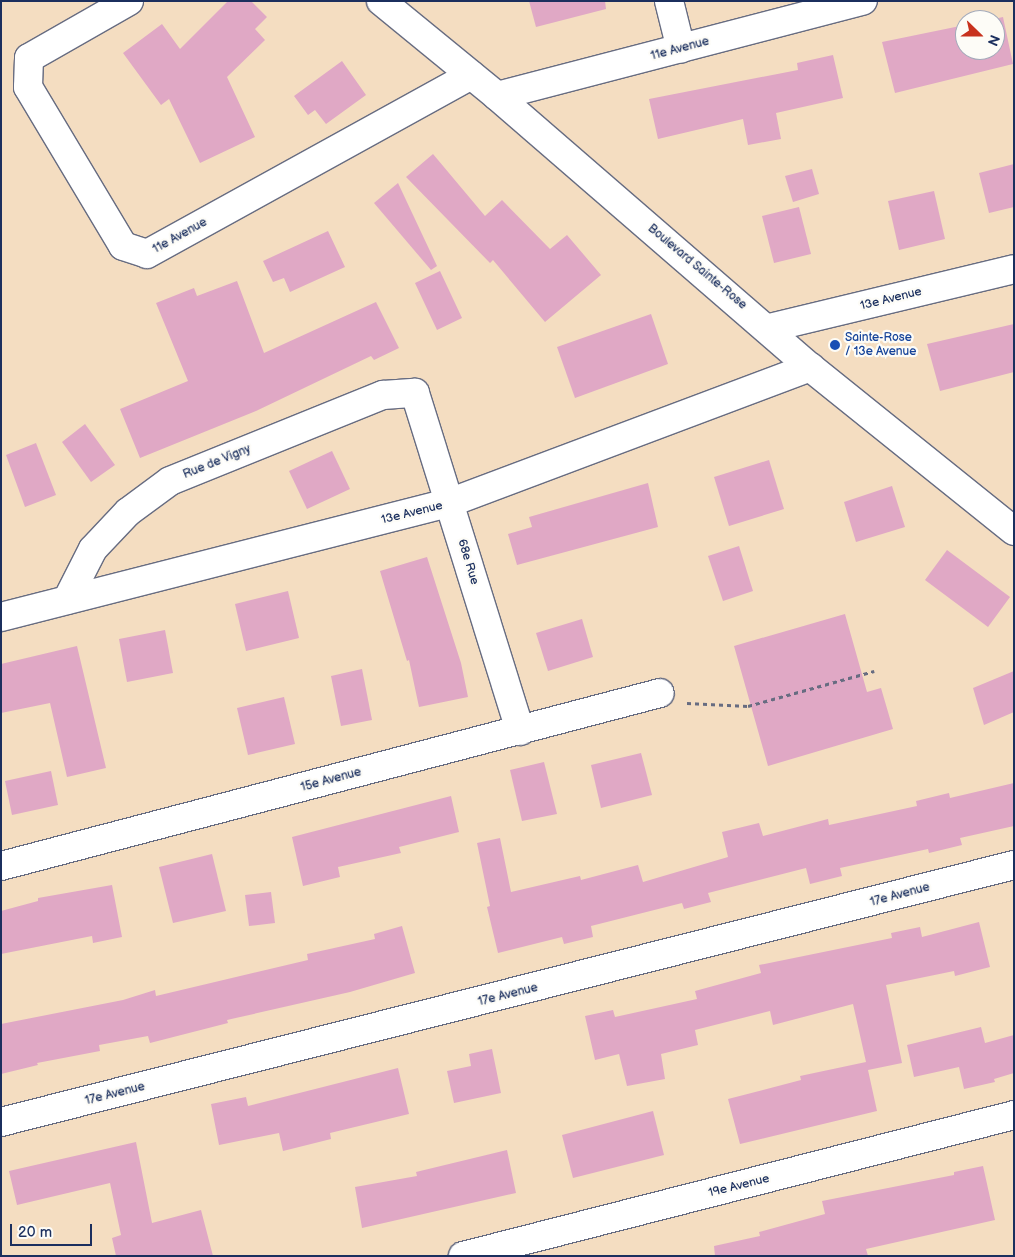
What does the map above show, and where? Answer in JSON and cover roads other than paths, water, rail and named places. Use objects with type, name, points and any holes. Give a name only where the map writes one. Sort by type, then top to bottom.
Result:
[{"type":"street","name":"11e Avenue","points":[[129,1],[29,58],[28,87],[123,246],[147,254],[472,75]]},
{"type":"street","name":"Boulevard Sainte-Rose","points":[[381,1],[497,96],[769,328],[810,367],[1014,532]]},
{"type":"street","points":[[669,1],[681,49]]},
{"type":"street","name":"11e Avenue","points":[[497,96],[863,1]]},
{"type":"street","name":"13e Avenue","points":[[769,328],[1014,269]]},
{"type":"street","name":"13e Avenue","points":[[1,617],[450,503],[810,367]]},
{"type":"street","name":"68e Rue","points":[[415,393],[520,731]]},
{"type":"street","name":"Rue de Vigny","points":[[67,600],[92,549],[128,512],[170,481],[383,395],[415,393]]},
{"type":"street","name":"15e Avenue","points":[[1,866],[660,693]]},
{"type":"street","name":"17e Avenue","points":[[1,1122],[1014,865]]},
{"type":"street","name":"19e Avenue","points":[[464,1256],[1014,1115]]},
{"type":"place","name":"Sainte-Rose / 13e Avenue","points":[[835,345]]}]
